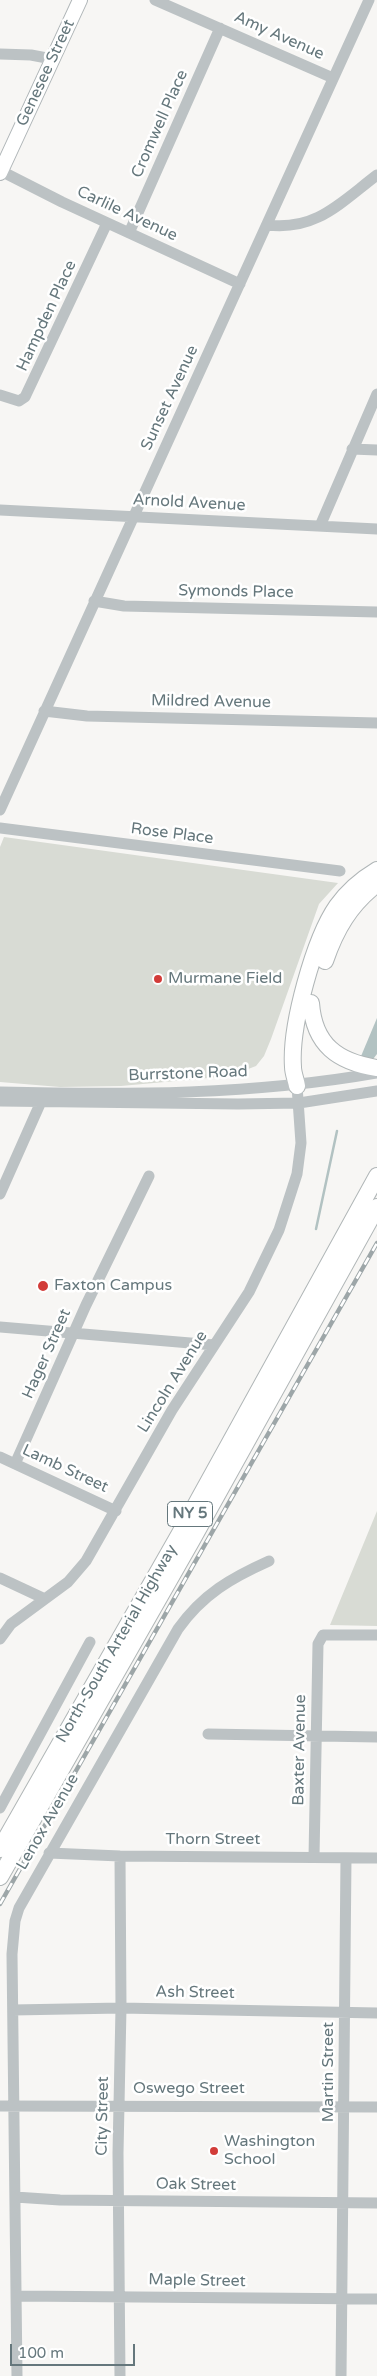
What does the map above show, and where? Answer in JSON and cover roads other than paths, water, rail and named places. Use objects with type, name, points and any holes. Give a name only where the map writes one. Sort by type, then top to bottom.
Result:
[{"type":"highway","points":[[297,1086],[293,1067],[298,1017],[303,993],[322,934],[337,906],[356,885],[377,870]]},
{"type":"highway","points":[[297,1086],[304,1068],[306,1034],[315,988],[338,929],[351,908],[377,884]]},
{"type":"highway","points":[[312,1003],[314,1025],[324,1043],[338,1056],[363,1066],[377,1068]]},
{"type":"highway","name":"North-South Arterial Highway","points":[[0,1849],[179,1535],[377,1176]]},
{"type":"highway","name":"North-South Arterial Highway","points":[[0,1877],[192,1540],[377,1207]]},
{"type":"main road","name":"Genesee Street","points":[[1,172],[80,0]]},
{"type":"street","name":"Amy Avenue","points":[[155,0],[333,78]]},
{"type":"street","name":"Sunset Avenue","points":[[0,810],[369,0]]},
{"type":"street","name":"Cromwell Place","points":[[128,233],[220,28]]},
{"type":"street","points":[[0,54],[31,55],[52,59]]},
{"type":"street","name":"Carlile Avenue","points":[[1,172],[240,284]]},
{"type":"street","points":[[267,225],[291,227],[309,222],[377,176]]},
{"type":"street","name":"Hampden Place","points":[[0,395],[19,401],[29,391],[108,223]]},
{"type":"street","points":[[320,526],[352,448],[377,394]]},
{"type":"street","points":[[352,448],[377,450]]},
{"type":"street","name":"Arnold Avenue","points":[[0,510],[377,529]]},
{"type":"street","name":"Symonds Place","points":[[94,601],[124,606],[377,612]]},
{"type":"street","name":"Mildred Avenue","points":[[44,711],[87,716],[377,723]]},
{"type":"street","name":"Rose Place","points":[[0,828],[340,871]]},
{"type":"street","name":"Burrstone Road","points":[[0,1101],[297,1086],[377,1073]]},
{"type":"street","name":"Lincoln Avenue","points":[[0,1640],[11,1624],[68,1582],[86,1561],[172,1410],[249,1292],[279,1230],[297,1174],[301,1143],[297,1086]]},
{"type":"street","name":"Burrstone Road","points":[[0,1092],[43,1098],[178,1105],[299,1103],[377,1091]]},
{"type":"street","points":[[0,1194],[43,1098]]},
{"type":"street","name":"Hager Street","points":[[15,1464],[86,1305],[149,1176]]},
{"type":"street","points":[[0,1327],[214,1345]]},
{"type":"street","name":"Lamb Street","points":[[0,1457],[116,1511]]},
{"type":"street","name":"Lenox Avenue","points":[[17,2376],[12,1954],[15,1921],[25,1893],[178,1629],[191,1611],[208,1595],[237,1575],[269,1561]]},
{"type":"street","points":[[0,1578],[45,1599]]},
{"type":"street","name":"Baxter Avenue","points":[[314,1857],[318,1644],[323,1634],[377,1635]]},
{"type":"street","points":[[0,1808],[90,1642]]},
{"type":"street","points":[[208,1734],[377,1737]]},
{"type":"street","name":"Thorn Street","points":[[49,1853],[120,1856],[377,1858]]},
{"type":"street","name":"City Street","points":[[120,1856],[120,2376]]},
{"type":"street","name":"Martin Street","points":[[341,2376],[346,1858]]},
{"type":"street","name":"Ash Street","points":[[13,2010],[121,2008],[377,2013]]},
{"type":"street","name":"Oswego Street","points":[[0,2106],[377,2107]]},
{"type":"street","name":"Oak Street","points":[[14,2197],[120,2201],[377,2203]]},
{"type":"street","name":"Maple Street","points":[[17,2296],[377,2299]]},
{"type":"waterway","points":[[316,1229],[337,1131]]},
{"type":"railway","points":[[0,1904],[377,1243]]},
{"type":"place","name":"Murmane Field","points":[[158,979]]},
{"type":"place","name":"Faxton Campus","points":[[43,1286]]},
{"type":"place","name":"Washington School","points":[[214,2151]]}]
